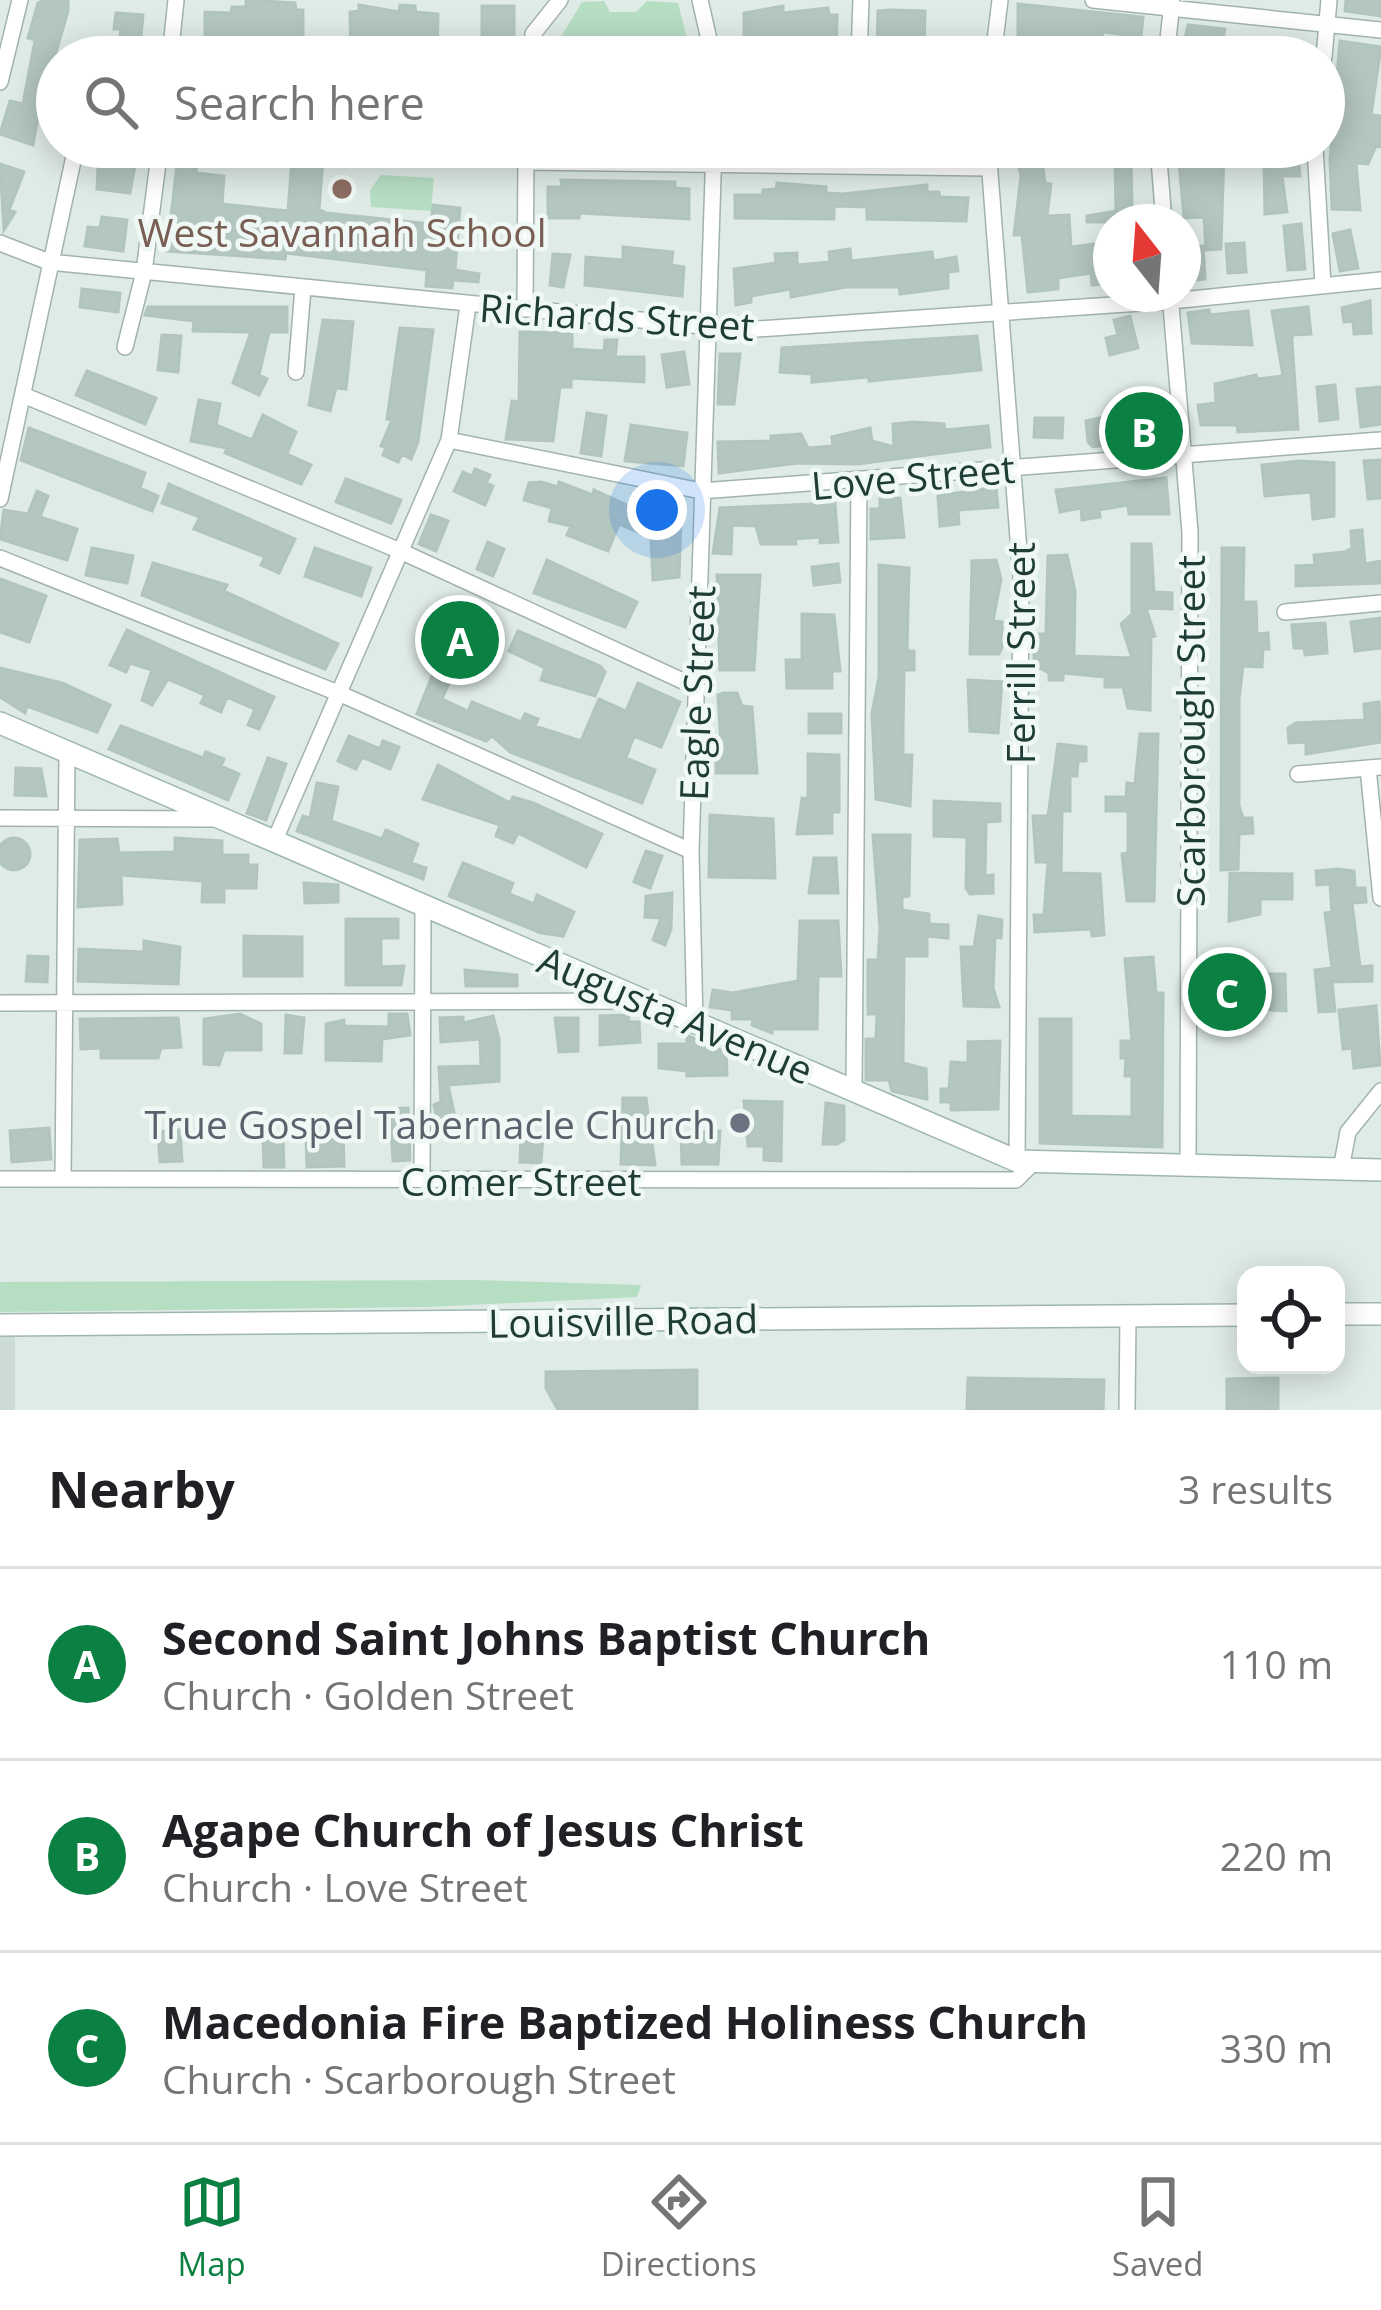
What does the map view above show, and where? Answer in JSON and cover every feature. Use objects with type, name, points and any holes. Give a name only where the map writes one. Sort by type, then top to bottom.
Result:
[{"type":"main road","name":"Augusta Avenue","points":[[0,723],[640,1001],[1026,1161],[1381,1170]]},
{"type":"main road","points":[[1345,1314],[1381,1314]]},
{"type":"main road","name":"Louisville Road","points":[[0,1325],[1237,1315]]},
{"type":"street","points":[[0,82],[20,0]]},
{"type":"street","points":[[172,36],[176,0]]},
{"type":"street","points":[[533,36],[560,0]]},
{"type":"street","points":[[700,0],[708,36]]},
{"type":"street","points":[[860,36],[861,0]]},
{"type":"street","points":[[996,36],[1000,0]]},
{"type":"street","points":[[1093,0],[1381,30]]},
{"type":"street","points":[[1326,36],[1329,0]]},
{"type":"street","points":[[1168,36],[1172,5]]},
{"type":"street","points":[[0,499],[71,168]]},
{"type":"street","points":[[125,346],[145,272],[157,168]]},
{"type":"street","points":[[525,310],[526,168]]},
{"type":"street","name":"Eagle Street","points":[[695,1024],[692,851],[714,168]]},
{"type":"street","name":"Ferrill Street","points":[[989,168],[1022,578],[1026,1161]]},
{"type":"street","points":[[1160,168],[1163,204]]},
{"type":"street","points":[[1316,168],[1323,285]]},
{"type":"street","name":"Richards Street","points":[[0,243],[49,262],[711,328],[1093,304]]},
{"type":"street","name":"Richards Street","points":[[1201,295],[1381,280]]},
{"type":"street","points":[[296,372],[303,288]]},
{"type":"street","points":[[274,842],[343,695],[398,550],[449,440],[468,305]]},
{"type":"street","name":"Scarborough Street","points":[[1172,312],[1190,532],[1188,1168]]},
{"type":"street","points":[[23,395],[398,550],[698,688]]},
{"type":"street","name":"Love Street","points":[[449,440],[701,491],[1381,440]]},
{"type":"street","points":[[854,1087],[859,481]]},
{"type":"street","points":[[0,558],[343,695],[692,851]]},
{"type":"street","points":[[1285,612],[1381,603]]},
{"type":"street","points":[[63,1179],[67,754]]},
{"type":"street","points":[[1298,774],[1375,767],[1381,898]]},
{"type":"street","points":[[0,818],[216,819]]},
{"type":"street","points":[[422,1180],[423,907]]},
{"type":"street","points":[[0,1003],[640,1001]]},
{"type":"street","points":[[1341,1169],[1348,1132],[1381,1090]]},
{"type":"street","name":"Comer Street","points":[[0,1179],[1016,1180],[1026,1161]]},
{"type":"street","points":[[1127,1410],[1128,1315]]},
{"type":"shaded area","points":[[0,1325],[15,1325],[15,1410],[0,1410]]},
{"type":"green space","points":[[604,1],[610,12],[636,12],[647,1],[678,3],[687,36],[562,36],[582,2]]},
{"type":"green space","points":[[381,175],[434,178],[431,211],[371,207],[370,190]]},
{"type":"green space","points":[[472,1280],[641,1285],[637,1297],[428,1307],[0,1312],[0,1282]]},
{"type":"building","points":[[68,0],[68,11],[61,36],[36,36],[33,145],[0,134],[10,101],[23,104],[35,40],[28,38],[38,3]]},
{"type":"building","points":[[246,0],[295,3],[296,10],[303,10],[303,36],[205,36],[205,12],[231,13],[232,7],[246,7]]},
{"type":"building","points":[[1346,0],[1381,0],[1381,16],[1345,11]]},
{"type":"building","points":[[1018,4],[1143,17],[1141,36],[1103,32],[1102,36],[1018,36]]},
{"type":"building","points":[[359,5],[399,12],[400,5],[415,6],[416,12],[438,14],[437,36],[351,36],[350,12],[359,11]]},
{"type":"building","points":[[482,6],[514,6],[514,36],[482,36]]},
{"type":"building","points":[[783,6],[783,13],[828,8],[829,15],[837,15],[836,36],[744,36],[744,13]]},
{"type":"building","points":[[878,11],[925,11],[924,36],[877,36]]},
{"type":"building","points":[[116,13],[143,15],[141,36],[120,36],[121,29],[114,29]]},
{"type":"building","points":[[1188,25],[1225,29],[1224,36],[1186,36]]},
{"type":"building","points":[[1345,42],[1381,47],[1371,115],[1381,116],[1381,147],[1376,146],[1368,164],[1356,163],[1360,210],[1332,209],[1330,168],[1345,168]]},
{"type":"building","points":[[0,164],[24,172],[9,210],[15,212],[4,230]]},
{"type":"building","points":[[98,168],[135,168],[130,193],[97,189]]},
{"type":"building","points":[[177,168],[224,176],[222,204],[288,211],[291,168],[322,168],[319,209],[326,213],[431,224],[433,205],[460,208],[455,270],[479,274],[478,282],[453,280],[452,288],[426,286],[427,270],[286,253],[285,259],[167,251]]},
{"type":"building","points":[[1019,168],[1043,168],[1045,183],[1051,184],[1047,216],[1069,215],[1071,247],[1093,244],[1093,285],[1091,273],[1058,278],[1058,289],[1028,292],[1022,235],[1014,235]]},
{"type":"building","points":[[1115,168],[1131,168],[1132,204],[1116,204]]},
{"type":"building","points":[[1179,168],[1223,168],[1221,249],[1206,250],[1201,204],[1183,204]]},
{"type":"building","points":[[1264,168],[1299,168],[1300,176],[1282,176],[1287,212],[1265,214]]},
{"type":"building","points":[[561,180],[675,182],[675,188],[689,189],[689,219],[580,213],[579,218],[548,218],[548,187],[562,187]]},
{"type":"building","points":[[777,183],[826,187],[826,193],[843,194],[927,185],[927,192],[939,192],[940,197],[968,198],[966,221],[867,219],[867,207],[834,206],[834,219],[735,218],[735,195],[762,195],[763,190],[776,189]]},
{"type":"building","points":[[102,217],[127,220],[123,251],[85,246],[88,227],[100,228]]},
{"type":"building","points":[[1301,224],[1305,269],[1288,270],[1284,226]]},
{"type":"building","points":[[1350,230],[1358,268],[1340,271],[1333,234]]},
{"type":"building","points":[[1244,243],[1246,272],[1228,273],[1226,244]]},
{"type":"building","points":[[1201,246],[1205,279],[1201,279]]},
{"type":"building","points":[[623,247],[673,252],[671,265],[684,267],[682,296],[585,285],[586,257],[623,260]]},
{"type":"building","points":[[850,249],[851,261],[932,252],[933,261],[956,257],[958,271],[948,272],[948,288],[900,294],[899,287],[846,287],[791,297],[791,289],[751,296],[751,302],[736,305],[734,269],[776,263],[775,254],[797,253],[797,265],[830,262],[829,252]]},
{"type":"building","points":[[553,254],[570,255],[563,287],[550,285]]},
{"type":"building","points":[[82,289],[120,293],[118,312],[80,307]]},
{"type":"building","points":[[1370,301],[1371,333],[1354,334],[1353,321],[1344,322],[1342,308]]},
{"type":"building","points":[[148,307],[287,307],[287,332],[269,332],[259,375],[267,379],[259,395],[233,383],[251,332],[193,331],[194,321],[145,315]]},
{"type":"building","points":[[1308,307],[1311,334],[1292,335],[1298,429],[1238,432],[1237,425],[1201,425],[1198,405],[1216,403],[1215,384],[1256,375],[1257,379],[1283,376],[1272,311]]},
{"type":"building","points":[[1209,310],[1210,315],[1248,311],[1252,345],[1192,343],[1188,313]]},
{"type":"building","points":[[1130,316],[1138,348],[1110,355],[1106,338],[1118,335],[1114,320]]},
{"type":"building","points":[[323,320],[353,322],[346,389],[336,388],[330,411],[309,405]]},
{"type":"building","points":[[400,328],[433,330],[418,442],[411,459],[402,454],[398,462],[383,455],[386,448],[381,446],[392,420],[387,419]]},
{"type":"building","points":[[520,332],[572,333],[572,349],[604,351],[605,340],[617,340],[615,357],[644,357],[644,382],[571,378],[571,387],[560,387],[553,441],[506,439],[512,401],[519,402]]},
{"type":"building","points":[[162,335],[181,336],[178,372],[158,370]]},
{"type":"building","points":[[977,336],[981,370],[812,382],[812,374],[780,372],[782,348]]},
{"type":"building","points":[[684,352],[689,384],[667,387],[662,355]]},
{"type":"building","points":[[720,354],[740,354],[734,404],[718,404]]},
{"type":"building","points":[[87,371],[156,398],[145,424],[76,395]]},
{"type":"building","points":[[1335,385],[1338,419],[1320,421],[1317,387]]},
{"type":"building","points":[[1381,387],[1381,424],[1361,427],[1357,389]]},
{"type":"building","points":[[1160,391],[1164,436],[1093,447],[1088,442],[1086,421],[1123,413],[1122,393]]},
{"type":"building","points":[[199,400],[220,404],[216,425],[252,440],[263,415],[296,432],[287,454],[311,465],[301,484],[225,453],[227,448],[191,441]]},
{"type":"building","points":[[587,413],[606,416],[601,456],[581,453]]},
{"type":"building","points":[[1035,418],[1063,418],[1062,438],[1034,437]]},
{"type":"building","points":[[893,424],[944,424],[945,430],[988,426],[990,447],[857,464],[798,463],[719,473],[718,442],[771,441],[771,436],[801,434],[808,448],[833,446],[832,437],[870,428],[872,441],[894,447]]},
{"type":"building","points":[[631,425],[687,433],[683,466],[625,461]]},
{"type":"building","points":[[29,428],[145,473],[140,488],[158,496],[152,511],[21,460]]},
{"type":"building","points":[[1381,460],[1381,498],[1368,499],[1364,461]]},
{"type":"building","points":[[1334,463],[1334,516],[1313,519],[1311,492],[1265,496],[1262,465]]},
{"type":"building","points":[[475,469],[490,475],[486,483],[493,486],[485,505],[454,491],[463,472],[472,476]]},
{"type":"building","points":[[1166,478],[1169,514],[1129,514],[1128,505],[1099,510],[1100,517],[1082,520],[1081,508],[1060,512],[1056,490]]},
{"type":"building","points":[[346,479],[401,500],[391,523],[336,502]]},
{"type":"building","points":[[559,482],[593,495],[594,490],[629,506],[636,494],[660,504],[655,517],[681,519],[679,577],[653,580],[651,538],[619,524],[608,551],[567,535],[571,526],[549,521],[552,508],[524,500],[529,483],[558,487]]},
{"type":"building","points":[[169,484],[295,539],[279,573],[261,565],[265,557],[194,529],[200,517],[162,503]]},
{"type":"building","points":[[996,487],[998,507],[958,510],[959,524],[940,526],[938,496]]},
{"type":"building","points":[[37,491],[48,496],[40,517],[77,529],[67,560],[0,539],[4,510],[28,514]]},
{"type":"building","points":[[900,498],[904,537],[871,539],[871,509],[880,509],[880,499]]},
{"type":"building","points":[[835,503],[838,542],[820,543],[820,537],[795,539],[796,544],[761,544],[756,526],[732,525],[731,554],[713,553],[720,508]]},
{"type":"building","points":[[431,515],[448,521],[436,551],[419,544]]},
{"type":"building","points":[[1362,530],[1365,564],[1381,561],[1381,583],[1296,586],[1296,566],[1315,565],[1314,555],[1345,552],[1352,548],[1351,531]]},
{"type":"building","points":[[488,542],[504,549],[493,576],[477,569]]},
{"type":"building","points":[[1132,544],[1151,544],[1154,592],[1172,593],[1172,609],[1146,608],[1155,636],[1151,637],[1150,710],[1128,708],[1123,687],[1105,687],[1105,677],[1063,673],[1063,680],[1049,680],[1049,673],[1034,665],[1034,634],[1046,634],[1048,556],[1067,555],[1075,591],[1074,656],[1132,658],[1121,624],[1132,614]]},
{"type":"building","points":[[92,548],[133,556],[127,583],[86,575]]},
{"type":"building","points":[[315,548],[371,568],[361,596],[305,576]]},
{"type":"building","points":[[1222,548],[1244,548],[1243,602],[1256,602],[1257,634],[1268,633],[1269,649],[1263,649],[1262,667],[1243,666],[1239,699],[1239,806],[1243,818],[1252,818],[1253,833],[1239,834],[1238,869],[1221,870]]},
{"type":"building","points":[[547,560],[637,602],[625,627],[534,593]]},
{"type":"building","points":[[996,560],[1001,579],[993,621],[1002,622],[1002,647],[999,654],[970,654],[972,561]]},
{"type":"building","points":[[153,563],[227,585],[224,591],[338,644],[325,669],[142,595]]},
{"type":"building","points":[[838,564],[840,582],[814,585],[812,567]]},
{"type":"building","points":[[879,565],[909,568],[907,651],[914,651],[914,670],[904,670],[903,755],[912,755],[910,806],[876,799],[872,713],[879,677]]},
{"type":"building","points":[[717,575],[760,575],[754,670],[720,670]]},
{"type":"building","points":[[0,579],[46,596],[29,642],[0,632]]},
{"type":"building","points":[[475,605],[495,614],[495,620],[473,671],[457,664],[442,699],[468,711],[472,702],[521,722],[525,714],[538,719],[535,726],[581,741],[599,699],[626,711],[638,683],[680,702],[661,747],[634,736],[626,758],[655,770],[642,803],[510,752],[492,736],[486,741],[417,714],[445,643],[457,643]]},
{"type":"building","points":[[802,614],[834,615],[840,671],[832,671],[832,688],[787,688],[786,660],[802,660]]},
{"type":"building","points":[[1381,618],[1381,648],[1355,651],[1351,622]]},
{"type":"building","points":[[1325,623],[1327,653],[1305,655],[1304,648],[1294,648],[1292,625]]},
{"type":"building","points":[[127,630],[274,697],[259,729],[248,725],[255,709],[227,697],[221,712],[201,703],[205,695],[168,679],[152,705],[142,700],[152,670],[130,663],[126,672],[110,665]]},
{"type":"building","points":[[518,631],[600,666],[605,672],[595,696],[541,680],[545,668],[509,651]]},
{"type":"building","points":[[0,668],[62,683],[110,705],[97,732],[27,706],[25,713],[0,697]]},
{"type":"building","points":[[968,680],[1002,682],[998,733],[970,731]]},
{"type":"building","points":[[737,693],[742,706],[752,707],[757,773],[716,773],[716,760],[722,760],[718,695]]},
{"type":"building","points":[[1379,702],[1381,742],[1306,754],[1306,742],[1289,743],[1288,728],[1296,723],[1365,720],[1364,704]]},
{"type":"building","points":[[809,714],[841,714],[841,733],[809,733]]},
{"type":"building","points":[[121,726],[203,758],[206,752],[224,759],[221,766],[239,774],[228,800],[109,749]]},
{"type":"building","points":[[1140,734],[1158,734],[1154,901],[1127,901],[1122,854],[1128,853],[1128,811],[1106,811],[1106,797],[1126,797],[1127,783],[1135,784]]},
{"type":"building","points":[[349,736],[380,749],[383,741],[399,747],[390,769],[362,757],[356,769],[338,761]]},
{"type":"building","points":[[1058,744],[1086,747],[1086,761],[1078,761],[1077,776],[1070,776],[1070,811],[1062,811],[1061,873],[1100,874],[1104,935],[1092,936],[1091,929],[1035,932],[1034,915],[1044,915],[1048,862],[1036,862],[1033,816],[1048,816]]},
{"type":"building","points":[[808,754],[839,755],[839,812],[832,812],[832,833],[797,834],[802,798],[808,799]]},
{"type":"building","points":[[268,758],[286,764],[266,820],[247,813]]},
{"type":"building","points":[[438,765],[510,803],[513,797],[533,803],[602,834],[586,867],[518,833],[513,843],[496,836],[500,825],[423,799]]},
{"type":"building","points":[[16,768],[41,769],[46,796],[15,795]]},
{"type":"building","points":[[317,783],[338,787],[331,821],[382,839],[386,830],[418,844],[411,863],[426,868],[423,879],[297,831],[303,816],[310,818]]},
{"type":"building","points":[[934,801],[1000,804],[1000,821],[986,822],[985,876],[993,875],[993,893],[970,894],[966,888],[967,837],[934,836]]},
{"type":"building","points":[[710,815],[773,819],[775,878],[709,877]]},
{"type":"building","points":[[873,835],[910,835],[909,896],[902,897],[902,910],[929,914],[929,924],[948,925],[948,938],[927,936],[927,956],[904,956],[903,1063],[926,1069],[927,1099],[892,1091],[889,1080],[866,1080],[866,1039],[876,1039],[877,1014],[868,1014],[868,960],[878,960],[880,928]]},
{"type":"building","points":[[175,838],[222,841],[222,855],[248,855],[248,865],[257,865],[256,888],[224,888],[224,902],[202,902],[203,881],[121,875],[122,904],[78,907],[80,840],[117,839],[119,853],[175,852]]},
{"type":"building","points":[[8,839],[20,839],[29,848],[29,860],[20,869],[8,869],[-1,860],[-1,848]]},
{"type":"building","points":[[646,851],[662,856],[650,888],[634,882]]},
{"type":"building","points":[[814,858],[836,858],[838,893],[809,893]]},
{"type":"building","points":[[463,863],[513,883],[509,894],[534,904],[537,895],[574,912],[563,936],[541,933],[449,896]]},
{"type":"building","points":[[1316,871],[1354,871],[1355,888],[1365,888],[1366,902],[1352,903],[1360,967],[1372,966],[1372,981],[1332,982],[1335,1011],[1319,1012],[1315,970],[1332,968],[1325,913],[1332,912],[1330,884],[1317,885]]},
{"type":"building","points":[[1230,873],[1292,874],[1292,899],[1260,899],[1260,914],[1229,921]]},
{"type":"building","points":[[304,883],[338,885],[338,902],[305,903]]},
{"type":"building","points":[[672,893],[671,929],[665,945],[653,940],[661,918],[645,917],[646,896]]},
{"type":"building","points":[[979,916],[1002,920],[1001,938],[995,937],[993,988],[999,1007],[964,1006],[961,947],[974,947]]},
{"type":"building","points":[[346,919],[398,919],[398,938],[381,938],[381,967],[404,966],[401,985],[346,985]]},
{"type":"building","points":[[800,921],[838,921],[841,976],[818,976],[817,1029],[772,1029],[772,1033],[752,1025],[753,1019],[732,1019],[732,1010],[710,1007],[713,990],[733,993],[798,981]]},
{"type":"building","points":[[244,936],[302,937],[302,976],[244,976]]},
{"type":"building","points":[[144,941],[180,947],[178,984],[78,981],[79,949],[144,952]]},
{"type":"building","points":[[28,956],[48,957],[47,982],[26,981]]},
{"type":"building","points":[[1153,957],[1156,993],[1163,993],[1162,1147],[1040,1143],[1040,1019],[1071,1019],[1071,1116],[1132,1117],[1132,1076],[1125,1076],[1126,1058],[1121,1058],[1121,1041],[1132,1041],[1125,959]]},
{"type":"building","points":[[465,970],[517,975],[517,986],[466,986]]},
{"type":"building","points":[[1285,974],[1286,1011],[1225,1007],[1220,1001],[1225,976]]},
{"type":"building","points":[[1376,1006],[1380,1065],[1354,1068],[1352,1048],[1343,1049],[1339,1010]]},
{"type":"building","points":[[240,1014],[261,1024],[261,1050],[224,1050],[219,1065],[204,1064],[204,1019]]},
{"type":"building","points":[[389,1014],[407,1014],[410,1035],[382,1039],[381,1061],[326,1060],[326,1024],[344,1020],[344,1026],[389,1027]]},
{"type":"building","points":[[286,1015],[304,1018],[301,1053],[285,1053]]},
{"type":"building","points":[[629,1015],[628,1022],[639,1022],[640,1042],[600,1045],[600,1016]]},
{"type":"building","points":[[493,1016],[499,1039],[499,1081],[448,1085],[458,1131],[440,1134],[434,1105],[441,1102],[439,1067],[481,1066],[480,1039],[441,1042],[440,1018],[463,1017],[463,1023]]},
{"type":"building","points":[[178,1018],[181,1047],[161,1048],[158,1058],[101,1058],[101,1048],[81,1049],[80,1019]]},
{"type":"building","points":[[555,1018],[578,1018],[578,1051],[559,1052]]},
{"type":"building","points":[[687,1035],[726,1052],[727,1075],[687,1076],[687,1071],[659,1068],[659,1044],[687,1044]]},
{"type":"building","points":[[1000,1041],[998,1109],[951,1110],[951,1102],[941,1102],[941,1089],[949,1089],[951,1062],[968,1063],[968,1042]]},
{"type":"building","points":[[623,1098],[646,1098],[655,1165],[621,1164]]},
{"type":"building","points":[[744,1101],[782,1102],[781,1161],[764,1160],[764,1146],[748,1146]]},
{"type":"building","points":[[826,1103],[844,1106],[844,1140],[837,1144],[823,1144]]},
{"type":"building","points":[[408,1108],[410,1160],[393,1161],[390,1109]]},
{"type":"building","points":[[49,1128],[51,1159],[12,1162],[10,1131]]},
{"type":"building","points":[[180,1130],[182,1161],[160,1162],[158,1132]]},
{"type":"building","points":[[720,1131],[718,1164],[682,1164],[681,1134]]},
{"type":"building","points":[[343,1134],[344,1166],[307,1167],[306,1135]]},
{"type":"building","points":[[521,1134],[543,1135],[541,1163],[520,1162]]},
{"type":"building","points":[[263,1140],[283,1140],[284,1167],[264,1167]]},
{"type":"building","points":[[697,1370],[697,1410],[558,1410],[546,1388],[546,1372]]},
{"type":"building","points":[[968,1378],[1104,1380],[1103,1410],[967,1410]]},
{"type":"building","points":[[1278,1378],[1278,1410],[1227,1410],[1227,1379]]},
{"type":"place","name":"West Savannah School","points":[[342,189]]},
{"type":"place","name":"Agape Church of Jesus Christ","points":[[1144,431]]},
{"type":"place","name":"Second Saint Johns Baptist Church","points":[[460,640]]},
{"type":"place","name":"Macedonia Fire Baptized Holiness Church","points":[[1227,992]]},
{"type":"place","name":"True Gospel Tabernacle Church","points":[[740,1123]]}]
